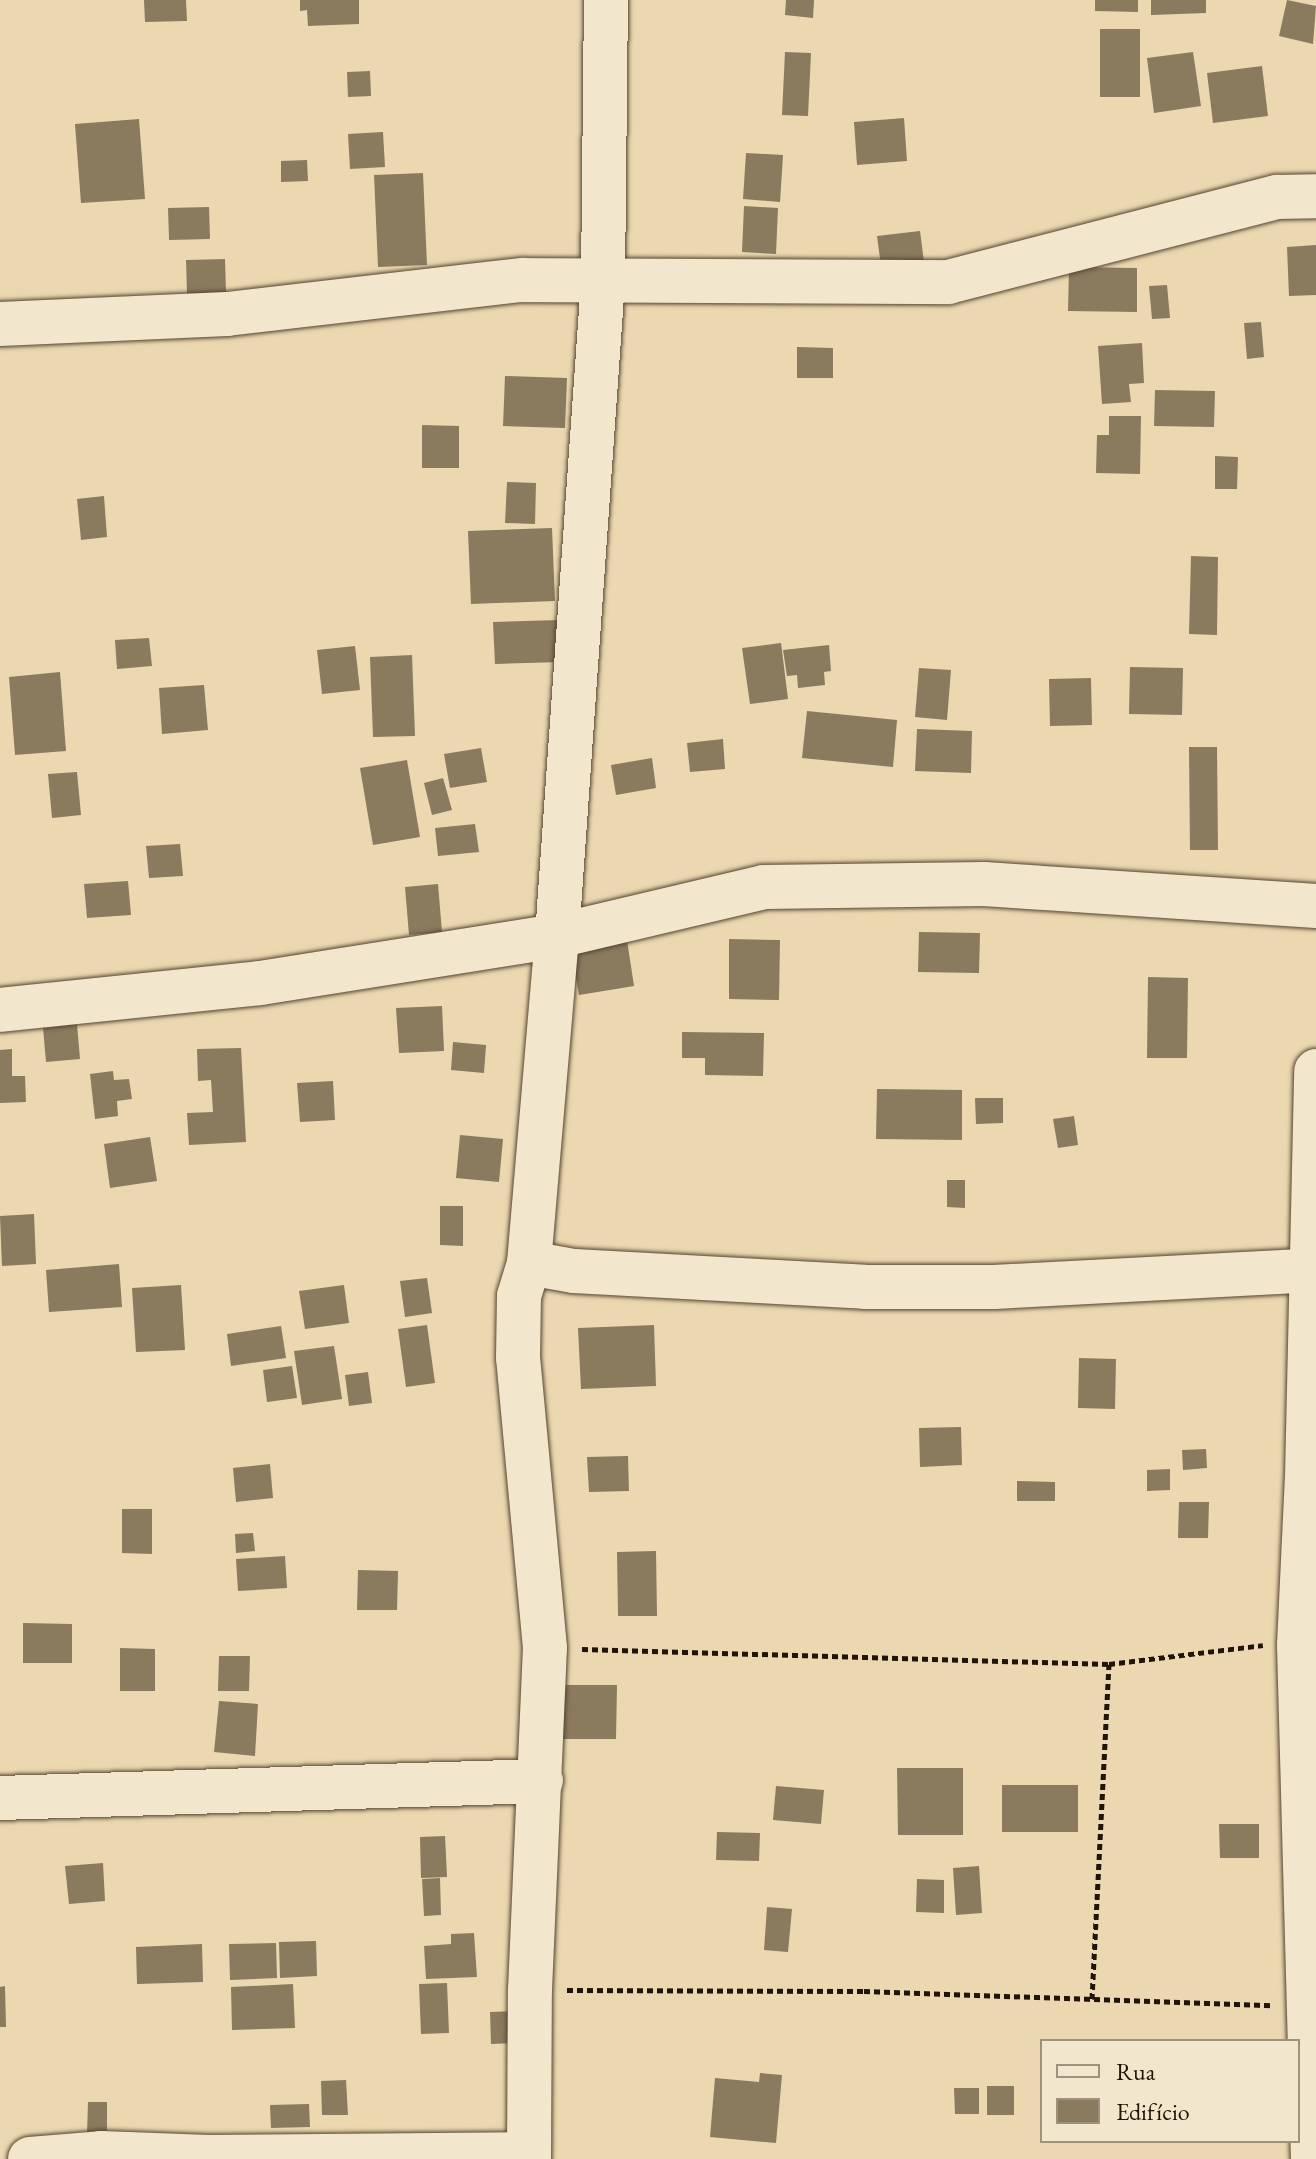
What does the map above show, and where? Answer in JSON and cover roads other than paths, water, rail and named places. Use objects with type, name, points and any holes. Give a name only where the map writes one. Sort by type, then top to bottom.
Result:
[{"type":"street","points":[[30,2159],[101,2153],[209,2157],[529,2157],[530,1990],[545,1648],[518,1358],[519,1296],[529,1263],[557,936],[603,281],[606,0]]},
{"type":"street","points":[[0,324],[227,314],[523,280],[948,282],[1277,197],[1316,196]]},
{"type":"street","points":[[0,1010],[260,983],[557,936],[764,887],[984,884],[1316,906]]},
{"type":"street","points":[[1313,2159],[1307,1477],[1316,1071]]},
{"type":"street","points":[[529,1263],[574,1271],[865,1287],[994,1287],[1313,1270]]},
{"type":"street","points":[[0,1798],[541,1781]]}]
